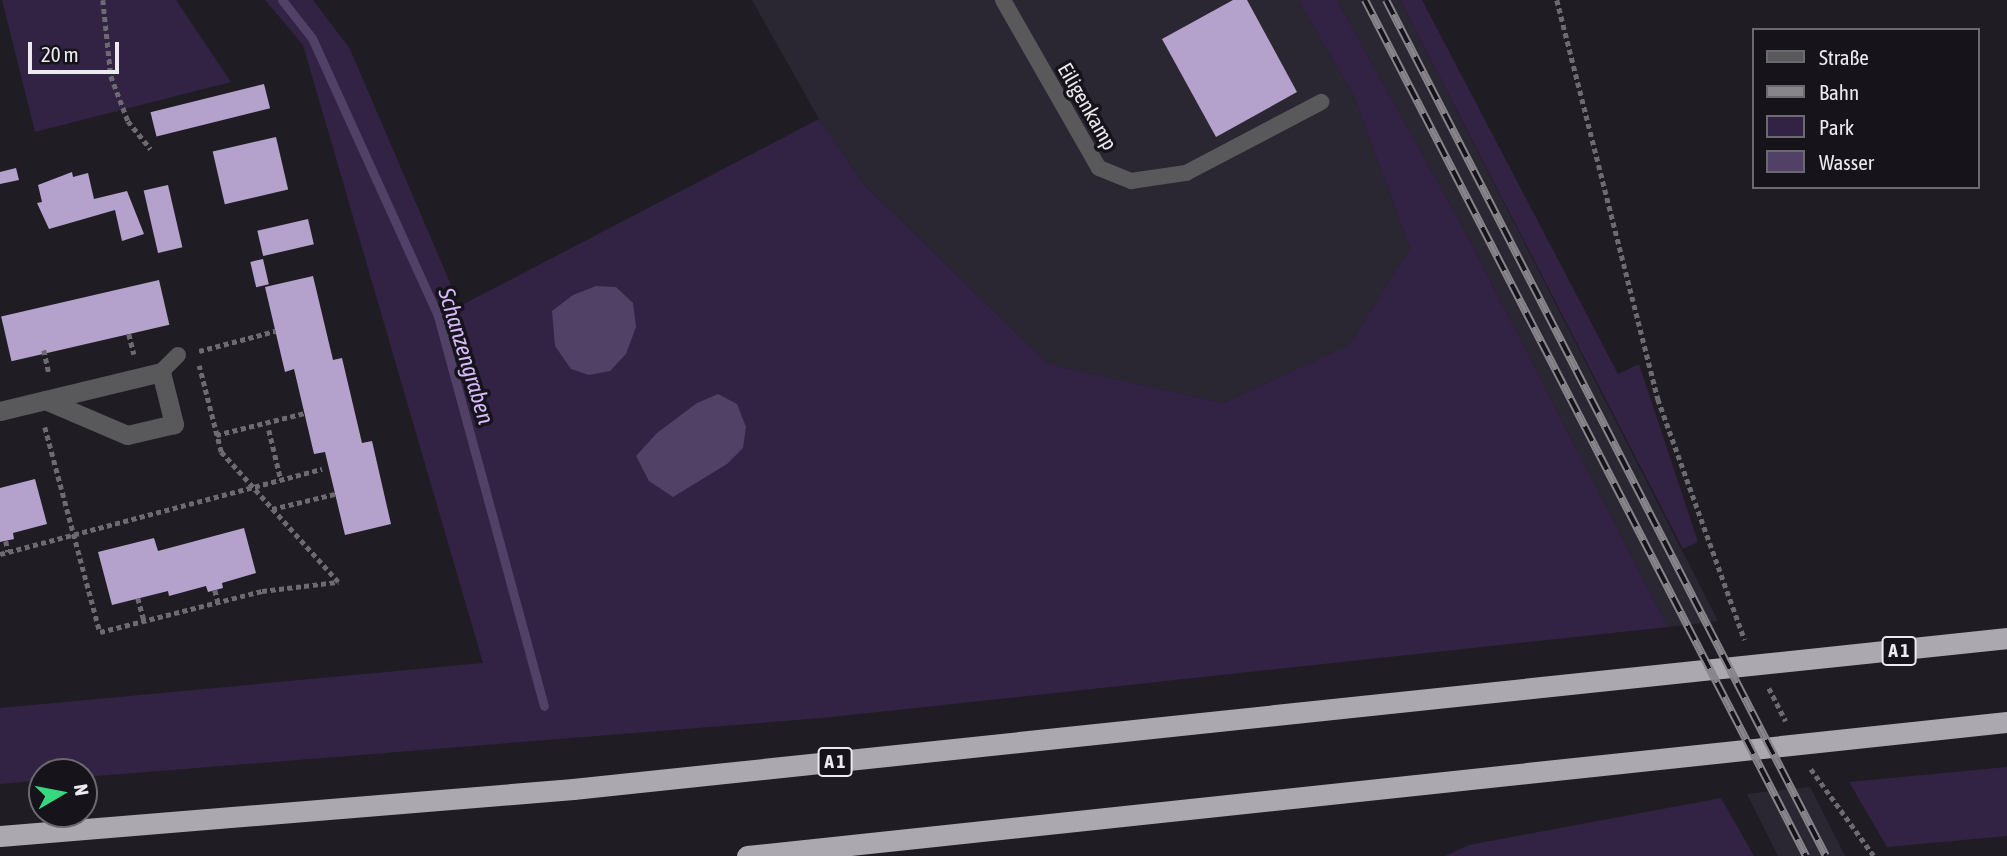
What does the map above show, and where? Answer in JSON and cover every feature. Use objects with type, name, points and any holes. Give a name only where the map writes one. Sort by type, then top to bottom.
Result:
[{"type":"highway","name":"A 1","points":[[0,836],[573,789],[1668,677],[2007,638]]},
{"type":"highway","points":[[747,856],[1703,757],[2007,722]]},
{"type":"street","points":[[0,411],[45,400],[161,372],[174,424],[127,435],[45,400]]},
{"type":"lane","name":"Eiligenkamp","points":[[1003,0],[1099,168],[1131,181],[1186,173],[1321,102]]},
{"type":"lane","points":[[161,372],[178,355]]},
{"type":"path","points":[[103,0],[111,76],[128,121],[151,149]]},
{"type":"path","points":[[1558,0],[1658,399],[1750,650]]},
{"type":"path","points":[[53,457],[100,632],[262,591],[338,582],[221,452],[195,352],[275,331]]},
{"type":"path","points":[[216,435],[305,413]]},
{"type":"path","points":[[269,430],[281,480]]},
{"type":"path","points":[[0,554],[322,469]]},
{"type":"path","points":[[271,509],[335,494]]},
{"type":"path","points":[[6,541],[8,552]]},
{"type":"path","points":[[215,590],[218,602]]},
{"type":"path","points":[[138,598],[144,621]]},
{"type":"path","points":[[1768,685],[1792,732]]},
{"type":"path","points":[[1804,756],[1874,856]]},
{"type":"shaded area","points":[[752,0],[1298,0],[1353,94],[1410,248],[1349,345],[1223,403],[1048,364],[862,182],[819,119]]},
{"type":"shaded area","points":[[1337,0],[1400,0],[1718,621],[1668,627],[1462,226]]},
{"type":"shaded area","points":[[1810,787],[1845,856],[1778,856],[1747,794]]},
{"type":"green space","points":[[2,0],[176,0],[231,82],[35,132]]},
{"type":"green space","points":[[265,0],[313,0],[350,49],[460,306],[819,119],[862,182],[1048,364],[1223,403],[1349,345],[1410,248],[1353,94],[1298,0],[1337,0],[1462,226],[1668,627],[822,718],[98,776],[98,758],[28,758],[28,781],[0,784],[0,708],[483,663],[303,45]]},
{"type":"green space","points":[[1400,0],[1422,0],[1618,374],[1639,364],[1698,542],[1683,549]]},
{"type":"green space","points":[[2007,767],[2007,836],[1887,847],[1849,782]]},
{"type":"green space","points":[[1721,798],[1754,856],[1445,856],[1469,845]]},
{"type":"water","points":[[596,286],[616,287],[633,303],[636,327],[626,354],[610,371],[589,375],[571,369],[555,346],[552,311],[573,295]]},
{"type":"water","points":[[718,394],[737,404],[746,427],[743,448],[727,464],[673,497],[649,481],[636,456],[657,433],[697,403]]},
{"type":"building","points":[[1233,0],[1247,0],[1297,92],[1216,137],[1162,39]]},
{"type":"building","points":[[264,84],[270,108],[157,137],[150,112]]},
{"type":"building","points":[[276,137],[288,190],[225,204],[213,152]]},
{"type":"building","points":[[16,168],[19,180],[0,184],[0,172]]},
{"type":"building","points":[[72,172],[73,177],[88,173],[94,199],[127,191],[144,234],[122,241],[115,210],[49,229],[37,203],[42,202],[38,185]]},
{"type":"building","points":[[168,185],[182,247],[158,253],[144,191]]},
{"type":"building","points":[[308,219],[314,244],[263,256],[257,231]]},
{"type":"building","points":[[263,259],[269,284],[256,287],[250,262]]},
{"type":"building","points":[[313,276],[333,360],[342,358],[362,443],[372,441],[391,524],[345,535],[325,452],[314,454],[294,369],[285,372],[265,287]]},
{"type":"building","points":[[159,280],[169,325],[11,361],[1,316]]},
{"type":"building","points":[[35,479],[47,524],[13,533],[14,539],[0,542],[0,488]]},
{"type":"building","points":[[244,528],[256,573],[222,583],[223,588],[208,592],[206,586],[169,596],[168,591],[112,605],[98,552],[154,538],[158,551]]},
{"type":"waterway","name":"Schanzengraben","points":[[282,0],[312,38],[438,316],[544,706]]},
{"type":"railway","points":[[1365,0],[1806,856]]},
{"type":"railway","points":[[1386,0],[1826,856]]}]
